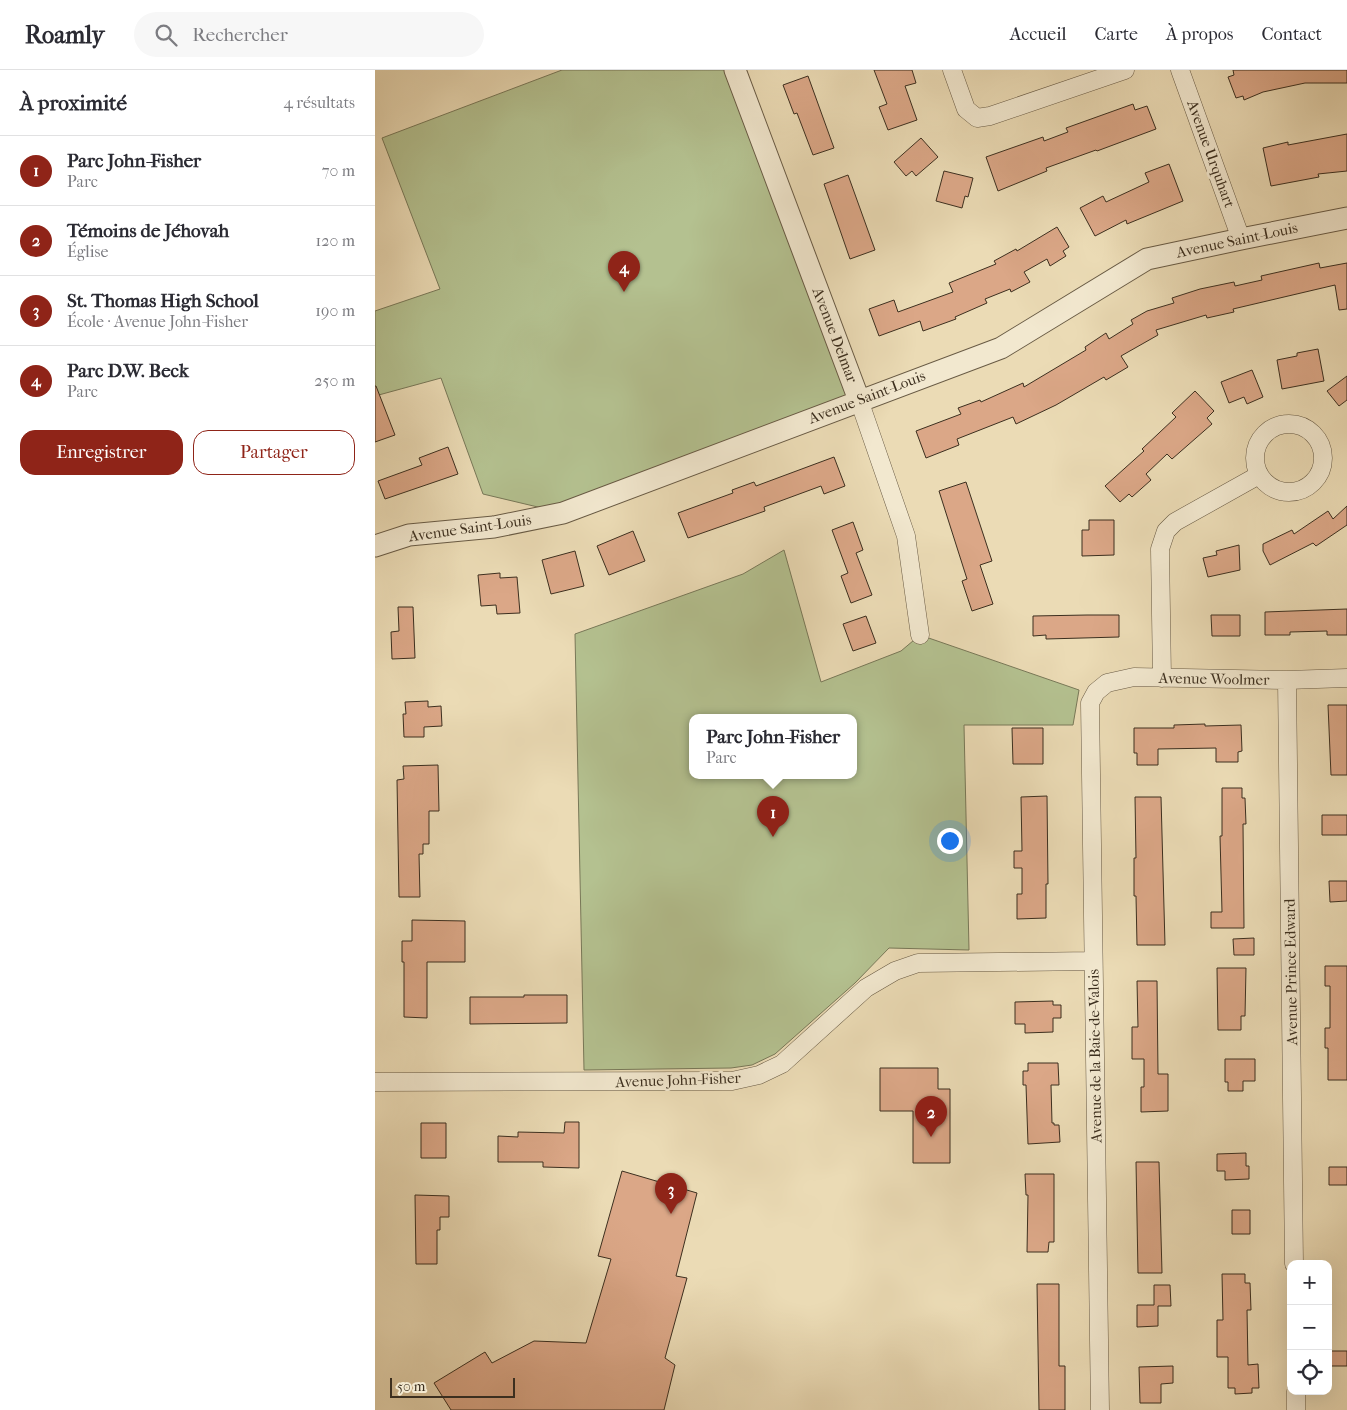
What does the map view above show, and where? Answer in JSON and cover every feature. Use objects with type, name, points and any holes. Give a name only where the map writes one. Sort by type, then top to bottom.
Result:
[{"type":"street","name":"Avenue Delmar","points":[[735,70],[859,400],[906,536],[920,635]]},
{"type":"street","points":[[952,70],[966,109],[977,118],[990,116],[1125,70]]},
{"type":"street","name":"Avenue Urquhart","points":[[1180,70],[1241,239]]},
{"type":"street","name":"Avenue Saint-Louis","points":[[375,546],[409,535],[494,528],[563,513],[1001,348],[1147,259],[1347,218]]},
{"type":"street","points":[[1162,678],[1160,549],[1166,531],[1175,522],[1259,475]]},
{"type":"street","name":"Avenue Woolmer","points":[[1090,703],[1096,692],[1107,683],[1134,678],[1287,680],[1347,678]]},
{"type":"street","name":"Avenue Prince Edward","points":[[1287,680],[1295,1260]]},
{"type":"street","name":"Avenue de la Baie-de-Valois","points":[[1090,703],[1100,1410]]},
{"type":"street","name":"Avenue John-Fisher","points":[[375,1082],[732,1081],[759,1075],[782,1064],[866,988],[895,971],[918,963],[1093,961]]},
{"type":"street","points":[[1296,1395],[1296,1410]]},
{"type":"green space","points":[[562,70],[733,70],[859,400],[563,513],[483,494],[441,378],[375,396],[375,311],[440,289],[382,138]]},
{"type":"green space","points":[[784,550],[821,682],[901,651],[920,635],[1079,690],[1073,725],[964,725],[969,950],[889,948],[855,983],[775,1054],[752,1065],[731,1068],[584,1070],[575,634],[743,574]]},
{"type":"building","points":[[874,70],[912,70],[916,83],[905,86],[917,120],[888,130],[879,107],[887,104]]},
{"type":"building","points":[[1233,70],[1347,70],[1347,83],[1305,83],[1263,92],[1244,100],[1243,96],[1236,98],[1228,77],[1234,75]]},
{"type":"building","points":[[808,76],[834,148],[813,155],[797,113],[794,114],[783,85]]},
{"type":"building","points":[[1133,104],[1135,110],[1147,106],[1156,129],[1046,168],[1047,171],[998,191],[986,157],[1043,137],[1044,141],[1068,132],[1066,128]]},
{"type":"building","points":[[1347,134],[1347,171],[1318,174],[1319,177],[1271,186],[1263,148],[1288,142],[1288,145]]},
{"type":"building","points":[[921,138],[938,157],[916,176],[912,171],[906,176],[894,162]]},
{"type":"building","points":[[1169,164],[1183,201],[1127,224],[1126,220],[1095,236],[1080,208],[1103,196],[1106,202],[1149,182],[1145,173]]},
{"type":"building","points":[[944,171],[973,178],[968,197],[965,196],[962,208],[936,201]]},
{"type":"building","points":[[848,175],[875,250],[850,259],[824,184]]},
{"type":"building","points":[[1057,227],[1069,247],[1063,251],[1066,256],[1050,266],[1047,259],[1024,272],[1030,282],[1011,292],[1010,289],[985,299],[987,303],[955,317],[956,319],[923,331],[920,321],[879,336],[869,309],[894,300],[898,312],[953,292],[949,283],[996,264],[994,261],[1016,249],[1017,251]]},
{"type":"building","points":[[1319,263],[1320,268],[1347,263],[1347,309],[1339,310],[1335,285],[1233,309],[1234,312],[1207,318],[1206,315],[1156,330],[1158,335],[1121,356],[1128,367],[1106,380],[1104,377],[1056,405],[1016,424],[1013,417],[957,439],[959,445],[926,458],[916,431],[961,414],[958,408],[980,400],[981,402],[1023,383],[1024,387],[1086,350],[1085,347],[1106,333],[1109,339],[1133,324],[1131,320],[1147,311],[1174,303],[1172,298],[1200,289],[1234,282],[1235,286],[1262,280],[1261,276]]},
{"type":"building","points":[[1318,349],[1324,381],[1282,389],[1277,360],[1297,356],[1297,353]]},
{"type":"building","points":[[1252,370],[1263,397],[1247,404],[1244,397],[1229,403],[1221,382]]},
{"type":"building","points":[[1347,376],[1347,400],[1339,406],[1327,391]]},
{"type":"building","points":[[375,386],[395,435],[375,442]]},
{"type":"building","points":[[1195,391],[1214,411],[1207,418],[1212,424],[1172,459],[1167,454],[1146,474],[1151,480],[1132,497],[1129,494],[1120,502],[1105,486],[1144,451],[1142,449],[1176,417],[1172,413]]},
{"type":"building","points":[[448,447],[458,474],[385,499],[378,481],[422,465],[419,458]]},
{"type":"building","points":[[834,457],[845,486],[824,494],[821,486],[764,507],[765,511],[688,538],[678,513],[733,493],[732,490],[754,482],[756,486]]},
{"type":"building","points":[[966,482],[992,561],[980,565],[993,604],[972,611],[962,581],[967,579],[939,491]]},
{"type":"building","points":[[1347,506],[1347,525],[1316,546],[1313,543],[1270,565],[1263,551],[1263,544],[1292,530],[1294,534],[1328,511],[1333,519]]},
{"type":"building","points":[[1089,520],[1114,520],[1114,555],[1082,556],[1082,530],[1089,530]]},
{"type":"building","points":[[853,522],[863,550],[856,553],[872,595],[851,603],[841,576],[848,573],[832,530]]},
{"type":"building","points":[[633,531],[645,561],[609,575],[597,546]]},
{"type":"building","points":[[1239,545],[1240,570],[1208,577],[1203,558],[1217,555],[1216,551]]},
{"type":"building","points":[[575,551],[584,586],[551,594],[542,560]]},
{"type":"building","points":[[500,573],[500,578],[517,577],[520,613],[497,614],[496,605],[481,606],[478,575]]},
{"type":"building","points":[[398,607],[413,607],[415,658],[392,659],[391,632],[399,631]]},
{"type":"building","points":[[1347,609],[1347,635],[1327,635],[1327,631],[1290,632],[1290,635],[1265,635],[1265,612]]},
{"type":"building","points":[[1119,615],[1119,637],[1046,639],[1046,635],[1033,636],[1033,616]]},
{"type":"building","points":[[1211,615],[1240,615],[1240,636],[1212,636]]},
{"type":"building","points":[[866,616],[876,643],[853,651],[843,624]]},
{"type":"building","points":[[428,701],[428,707],[441,706],[442,726],[424,727],[424,737],[404,737],[403,714],[406,714],[405,702]]},
{"type":"building","points":[[1328,705],[1347,705],[1347,775],[1331,775]]},
{"type":"building","points":[[1205,724],[1205,726],[1241,725],[1242,751],[1238,752],[1238,762],[1216,762],[1216,748],[1158,749],[1158,765],[1137,765],[1137,753],[1134,753],[1134,728],[1174,728],[1174,725]]},
{"type":"building","points":[[1012,728],[1043,728],[1043,764],[1013,764]]},
{"type":"building","points":[[438,765],[439,811],[429,811],[429,844],[423,844],[423,854],[419,854],[420,897],[399,897],[397,780],[404,779],[403,766]]},
{"type":"building","points":[[1222,788],[1242,788],[1242,798],[1245,798],[1246,824],[1243,824],[1244,928],[1211,928],[1211,912],[1222,912],[1220,836],[1222,836]]},
{"type":"building","points":[[1047,796],[1048,884],[1046,884],[1046,918],[1017,919],[1017,894],[1022,894],[1022,868],[1014,868],[1014,851],[1022,851],[1021,797]]},
{"type":"building","points":[[1135,797],[1161,797],[1165,945],[1137,945],[1136,896],[1134,896],[1134,858],[1136,858]]},
{"type":"building","points":[[1322,815],[1347,815],[1347,835],[1322,835]]},
{"type":"building","points":[[1329,881],[1347,881],[1347,901],[1330,902]]},
{"type":"building","points":[[412,920],[465,921],[465,962],[427,962],[427,1018],[404,1017],[402,941],[412,941]]},
{"type":"building","points":[[1254,938],[1254,955],[1234,955],[1233,939]]},
{"type":"building","points":[[1325,966],[1347,966],[1347,1080],[1328,1080],[1328,1048],[1325,1048],[1325,1028],[1330,1028],[1330,986],[1325,986]]},
{"type":"building","points":[[1217,968],[1246,968],[1245,1016],[1241,1016],[1241,1030],[1218,1030]]},
{"type":"building","points":[[1137,981],[1157,981],[1158,1074],[1168,1074],[1168,1111],[1141,1112],[1141,1087],[1144,1087],[1144,1059],[1132,1059],[1132,1027],[1138,1027]]},
{"type":"building","points":[[524,995],[567,995],[567,1023],[470,1024],[470,997],[524,997]]},
{"type":"building","points":[[1053,1001],[1053,1005],[1061,1005],[1061,1018],[1053,1018],[1053,1032],[1025,1033],[1025,1024],[1015,1024],[1015,1002]]},
{"type":"building","points":[[1225,1059],[1255,1059],[1255,1081],[1243,1081],[1243,1091],[1228,1091],[1228,1082],[1225,1082]]},
{"type":"building","points":[[1028,1063],[1058,1063],[1059,1085],[1051,1085],[1052,1123],[1059,1125],[1060,1142],[1028,1144],[1026,1085],[1023,1085],[1023,1071],[1028,1071]]},
{"type":"building","points":[[880,1068],[938,1068],[938,1089],[950,1089],[950,1163],[913,1163],[913,1111],[880,1111]]},
{"type":"building","points":[[565,1122],[579,1122],[579,1168],[543,1167],[543,1162],[498,1162],[498,1136],[518,1137],[518,1132],[564,1133]]},
{"type":"building","points":[[421,1123],[446,1123],[446,1158],[421,1158]]},
{"type":"building","points":[[1246,1153],[1249,1179],[1225,1180],[1225,1171],[1217,1171],[1217,1154]]},
{"type":"building","points":[[1136,1162],[1159,1162],[1162,1273],[1138,1273]]},
{"type":"building","points":[[1329,1167],[1347,1167],[1347,1185],[1329,1185]]},
{"type":"building","points":[[622,1171],[697,1193],[676,1276],[687,1278],[665,1358],[675,1365],[664,1410],[451,1410],[434,1383],[485,1352],[492,1363],[534,1341],[586,1343],[611,1259],[598,1256]]},
{"type":"building","points":[[1025,1174],[1054,1174],[1054,1242],[1049,1242],[1048,1252],[1027,1252],[1028,1195],[1026,1195]]},
{"type":"building","points":[[415,1195],[449,1196],[449,1217],[440,1217],[440,1230],[437,1230],[437,1264],[416,1264]]},
{"type":"building","points":[[1232,1210],[1250,1210],[1250,1234],[1232,1234]]},
{"type":"building","points":[[1222,1274],[1245,1274],[1245,1283],[1250,1283],[1251,1310],[1247,1310],[1248,1365],[1258,1364],[1259,1388],[1252,1388],[1252,1393],[1235,1394],[1235,1388],[1228,1388],[1228,1357],[1217,1357],[1217,1320],[1223,1320]]},
{"type":"building","points":[[1037,1284],[1059,1284],[1059,1366],[1065,1366],[1065,1410],[1039,1410]]},
{"type":"building","points":[[1154,1285],[1170,1285],[1171,1306],[1158,1306],[1158,1326],[1137,1327],[1137,1305],[1154,1305]]},
{"type":"building","points":[[1332,1351],[1347,1351],[1347,1366],[1332,1366]]},
{"type":"building","points":[[1173,1366],[1173,1383],[1161,1384],[1161,1403],[1140,1403],[1139,1367]]},
{"type":"place","name":"Parc D.W. Beck","points":[[624,292]]},
{"type":"place","name":"Parc John-Fisher","points":[[773,837]]},
{"type":"place","name":"Témoins de Jéhovah","points":[[931,1137]]},
{"type":"place","name":"St. Thomas High School","points":[[671,1214]]}]
